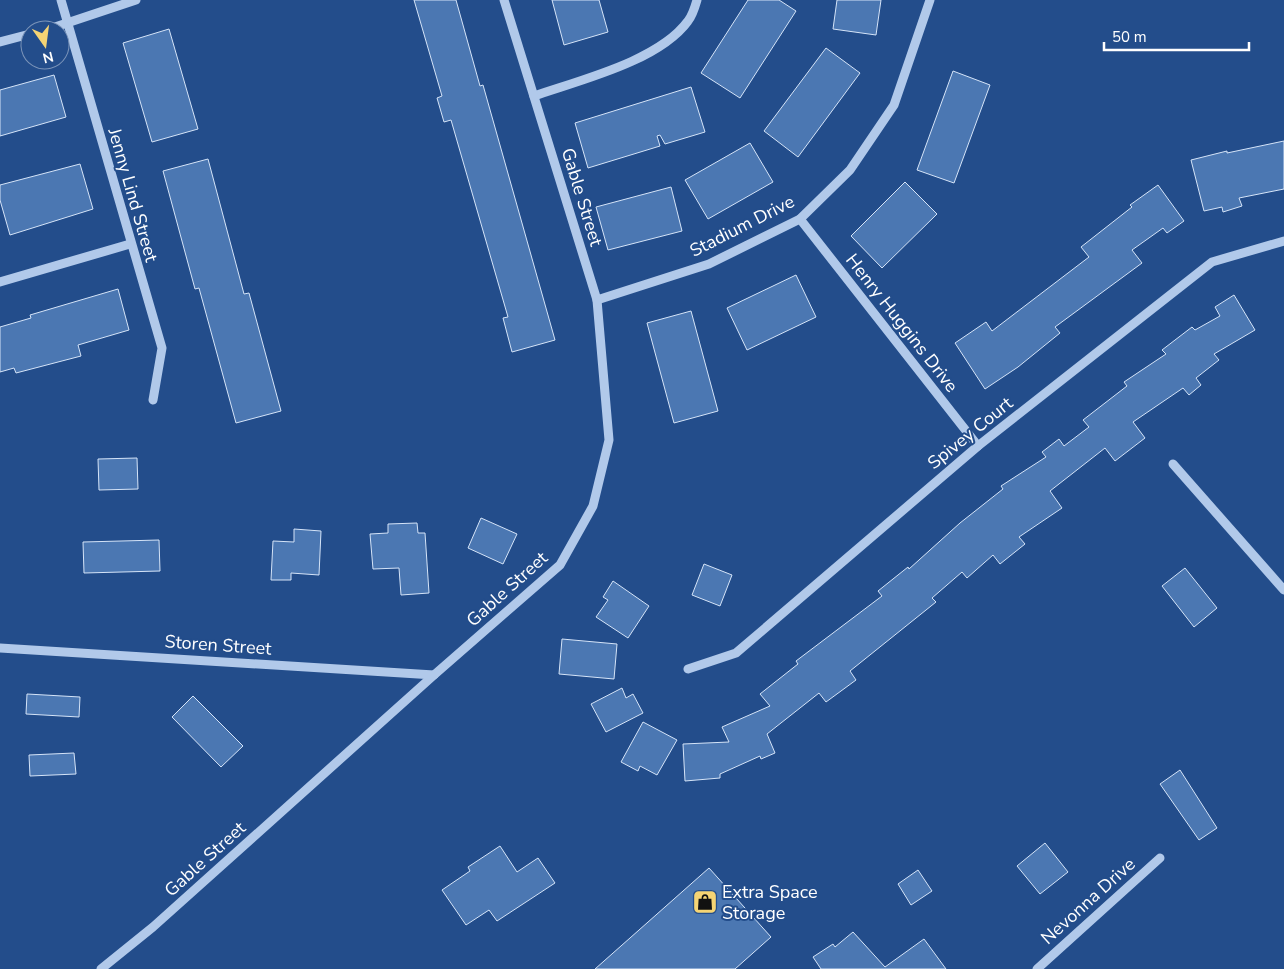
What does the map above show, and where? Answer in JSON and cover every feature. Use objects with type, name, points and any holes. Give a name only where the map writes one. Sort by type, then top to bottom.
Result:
[{"type":"street","name":"Jenny Lind Street","points":[[61,0],[67,20]]},
{"type":"street","points":[[70,23],[136,0]]},
{"type":"street","name":"Gable Street","points":[[101,969],[153,927],[434,675],[560,565],[594,506],[609,440],[597,300],[504,0]]},
{"type":"street","points":[[534,96],[623,65],[660,48],[688,21],[698,0]]},
{"type":"street","name":"Stadium Drive","points":[[597,300],[709,264],[800,219],[850,170],[894,105],[930,0]]},
{"type":"street","name":"Jenny Lind Street","points":[[70,31],[130,244],[162,348],[153,400]]},
{"type":"street","points":[[0,42],[20,37]]},
{"type":"street","name":"Henry Huggins Drive","points":[[800,219],[978,446]]},
{"type":"street","name":"Spivey Court","points":[[688,669],[736,653],[978,446],[1212,262],[1284,242]]},
{"type":"street","points":[[0,282],[130,244]]},
{"type":"street","points":[[1173,464],[1284,590]]},
{"type":"street","name":"Storen Street","points":[[0,648],[434,675]]},
{"type":"street","name":"Nevonna Drive","points":[[1037,969],[1160,858]]},
{"type":"building","points":[[414,0],[456,0],[480,86],[483,85],[555,340],[512,352],[503,318],[508,317],[451,120],[444,122],[437,98],[442,96]]},
{"type":"building","points":[[552,0],[599,0],[608,32],[564,45]]},
{"type":"building","points":[[748,0],[779,0],[796,11],[740,98],[701,73]]},
{"type":"building","points":[[837,0],[881,0],[876,35],[833,29]]},
{"type":"building","points":[[169,29],[198,129],[152,142],[123,43]]},
{"type":"building","points":[[826,48],[860,73],[798,157],[764,131]]},
{"type":"building","points":[[953,71],[990,85],[954,183],[917,170]]},
{"type":"building","points":[[54,75],[66,117],[0,136],[0,90]]},
{"type":"building","points":[[691,87],[705,132],[665,144],[660,135],[657,136],[660,146],[588,168],[575,123]]},
{"type":"building","points":[[1284,141],[1284,189],[1239,198],[1242,206],[1223,212],[1222,207],[1204,211],[1191,160],[1227,151],[1227,153]]},
{"type":"building","points":[[750,143],[773,182],[708,219],[685,180]]},
{"type":"building","points":[[208,159],[244,294],[249,293],[281,411],[236,423],[199,288],[195,289],[163,171]]},
{"type":"building","points":[[80,164],[93,209],[10,235],[0,200],[0,185]]},
{"type":"building","points":[[905,182],[937,214],[882,268],[851,236]]},
{"type":"building","points":[[1158,185],[1184,221],[1167,233],[1163,228],[1132,250],[1142,263],[1055,327],[1060,333],[1018,367],[985,389],[955,343],[986,322],[992,331],[1089,257],[1081,247],[1132,207],[1130,205]]},
{"type":"building","points":[[671,187],[682,231],[608,250],[596,207]]},
{"type":"building","points":[[796,275],[816,317],[747,350],[727,308]]},
{"type":"building","points":[[118,289],[129,330],[78,345],[81,356],[16,373],[14,368],[0,372],[0,327],[31,318],[30,315]]},
{"type":"building","points":[[1234,295],[1255,330],[1214,354],[1219,360],[1196,378],[1201,385],[1189,395],[1183,388],[1133,422],[1145,438],[1115,461],[1105,448],[1050,491],[1062,508],[1019,537],[1025,544],[1000,564],[993,555],[967,578],[962,572],[932,598],[936,602],[850,671],[856,680],[826,702],[819,693],[767,734],[775,753],[761,759],[760,756],[720,774],[720,778],[685,781],[683,744],[729,742],[722,727],[770,706],[760,694],[798,664],[796,661],[882,596],[878,591],[908,567],[909,569],[960,523],[1003,489],[1001,486],[1046,457],[1042,452],[1059,439],[1064,446],[1089,427],[1083,420],[1127,386],[1124,382],[1166,354],[1162,350],[1192,327],[1195,330],[1220,316],[1215,307]]},
{"type":"building","points":[[691,311],[718,411],[674,423],[647,323]]},
{"type":"building","points":[[137,458],[138,489],[99,490],[98,459]]},
{"type":"building","points":[[481,518],[517,534],[503,564],[468,548]]},
{"type":"building","points":[[417,523],[418,533],[425,533],[429,593],[401,595],[399,568],[373,569],[370,534],[388,533],[388,524]]},
{"type":"building","points":[[294,529],[321,531],[319,575],[291,573],[291,580],[271,580],[273,541],[294,542]]},
{"type":"building","points":[[159,540],[160,571],[84,573],[83,542]]},
{"type":"building","points":[[704,564],[732,575],[720,606],[692,595]]},
{"type":"building","points":[[1185,568],[1217,608],[1194,627],[1162,586]]},
{"type":"building","points":[[613,581],[649,606],[628,638],[596,617],[608,600],[603,597]]},
{"type":"building","points":[[562,639],[617,644],[614,679],[559,674]]},
{"type":"building","points":[[622,688],[626,698],[633,694],[643,713],[606,732],[591,704]]},
{"type":"building","points":[[27,694],[80,697],[79,717],[26,714]]},
{"type":"building","points":[[193,696],[243,746],[221,767],[172,717]]},
{"type":"building","points":[[643,722],[677,740],[657,775],[640,766],[638,771],[621,762]]},
{"type":"building","points":[[74,753],[76,774],[30,776],[29,755]]},
{"type":"building","points":[[1180,770],[1217,828],[1199,840],[1160,784]]},
{"type":"building","points":[[1045,843],[1068,872],[1040,894],[1017,866]]},
{"type":"building","points":[[500,846],[517,872],[538,858],[555,883],[497,921],[489,910],[466,925],[442,890],[470,871],[468,867]]},
{"type":"building","name":"Extra Space Storage","points":[[709,868],[771,937],[735,969],[595,969]]},
{"type":"building","points":[[918,870],[932,891],[911,905],[898,884]]},
{"type":"building","points":[[853,932],[885,967],[924,939],[946,969],[821,969],[813,957],[833,944],[835,947]]},
{"type":"place","name":"Extra Space Storage","points":[[705,902]]}]
